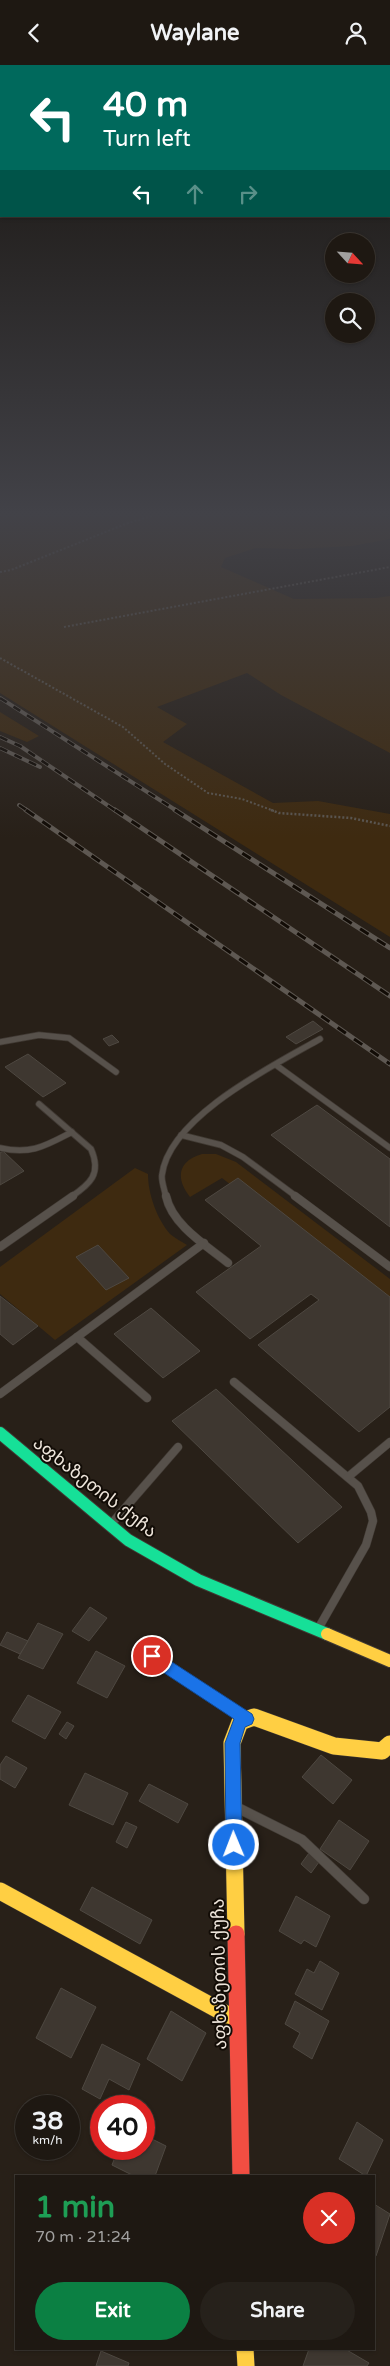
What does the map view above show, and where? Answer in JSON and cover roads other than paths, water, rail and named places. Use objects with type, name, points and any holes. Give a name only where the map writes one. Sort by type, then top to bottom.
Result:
[{"type":"street","name":"აფხაზეთის ქუჩა","points":[[0,1433],[128,1540],[198,1580],[390,1661]]},
{"type":"street","points":[[247,1719],[254,1717],[334,1746],[382,1751],[390,1744]]},
{"type":"street","name":"აფხაზეთის ქუჩა","points":[[241,2175],[232,1743],[240,1722],[247,1719]]},
{"type":"street","points":[[0,1891],[237,2020]]},
{"type":"street","points":[[245,2350],[246,2366]]},
{"type":"lane","points":[[0,1042],[39,1035],[69,1038],[116,1073]]},
{"type":"lane","points":[[228,1263],[184,1227],[166,1200],[162,1179],[164,1162],[172,1145],[216,1101],[320,1039]]},
{"type":"lane","points":[[276,1065],[390,1148]]},
{"type":"lane","points":[[0,1247],[88,1185],[94,1174],[95,1157],[91,1149],[39,1104]]},
{"type":"lane","points":[[0,1148],[25,1153],[40,1148],[72,1132]]},
{"type":"lane","points":[[181,1135],[221,1145],[243,1157],[390,1267]]},
{"type":"lane","points":[[0,1394],[204,1243]]},
{"type":"lane","points":[[78,1337],[147,1398]]},
{"type":"lane","points":[[234,1382],[358,1486],[368,1505],[373,1521],[368,1542],[318,1629]]},
{"type":"lane","points":[[348,1477],[390,1442]]},
{"type":"lane","points":[[110,1525],[178,1447]]},
{"type":"lane","points":[[152,1656],[247,1719]]},
{"type":"lane","points":[[234,1806],[302,1841],[364,1899]]},
{"type":"railway","points":[[0,698],[177,811]]},
{"type":"railway","points":[[0,737],[20,746],[116,811]]},
{"type":"railway","points":[[0,748],[40,767]]},
{"type":"railway","points":[[19,805],[28,811]]},
{"type":"railway","points":[[26,810],[390,1064]]},
{"type":"railway","points":[[115,810],[390,996]]},
{"type":"railway","points":[[175,810],[390,948]]}]
